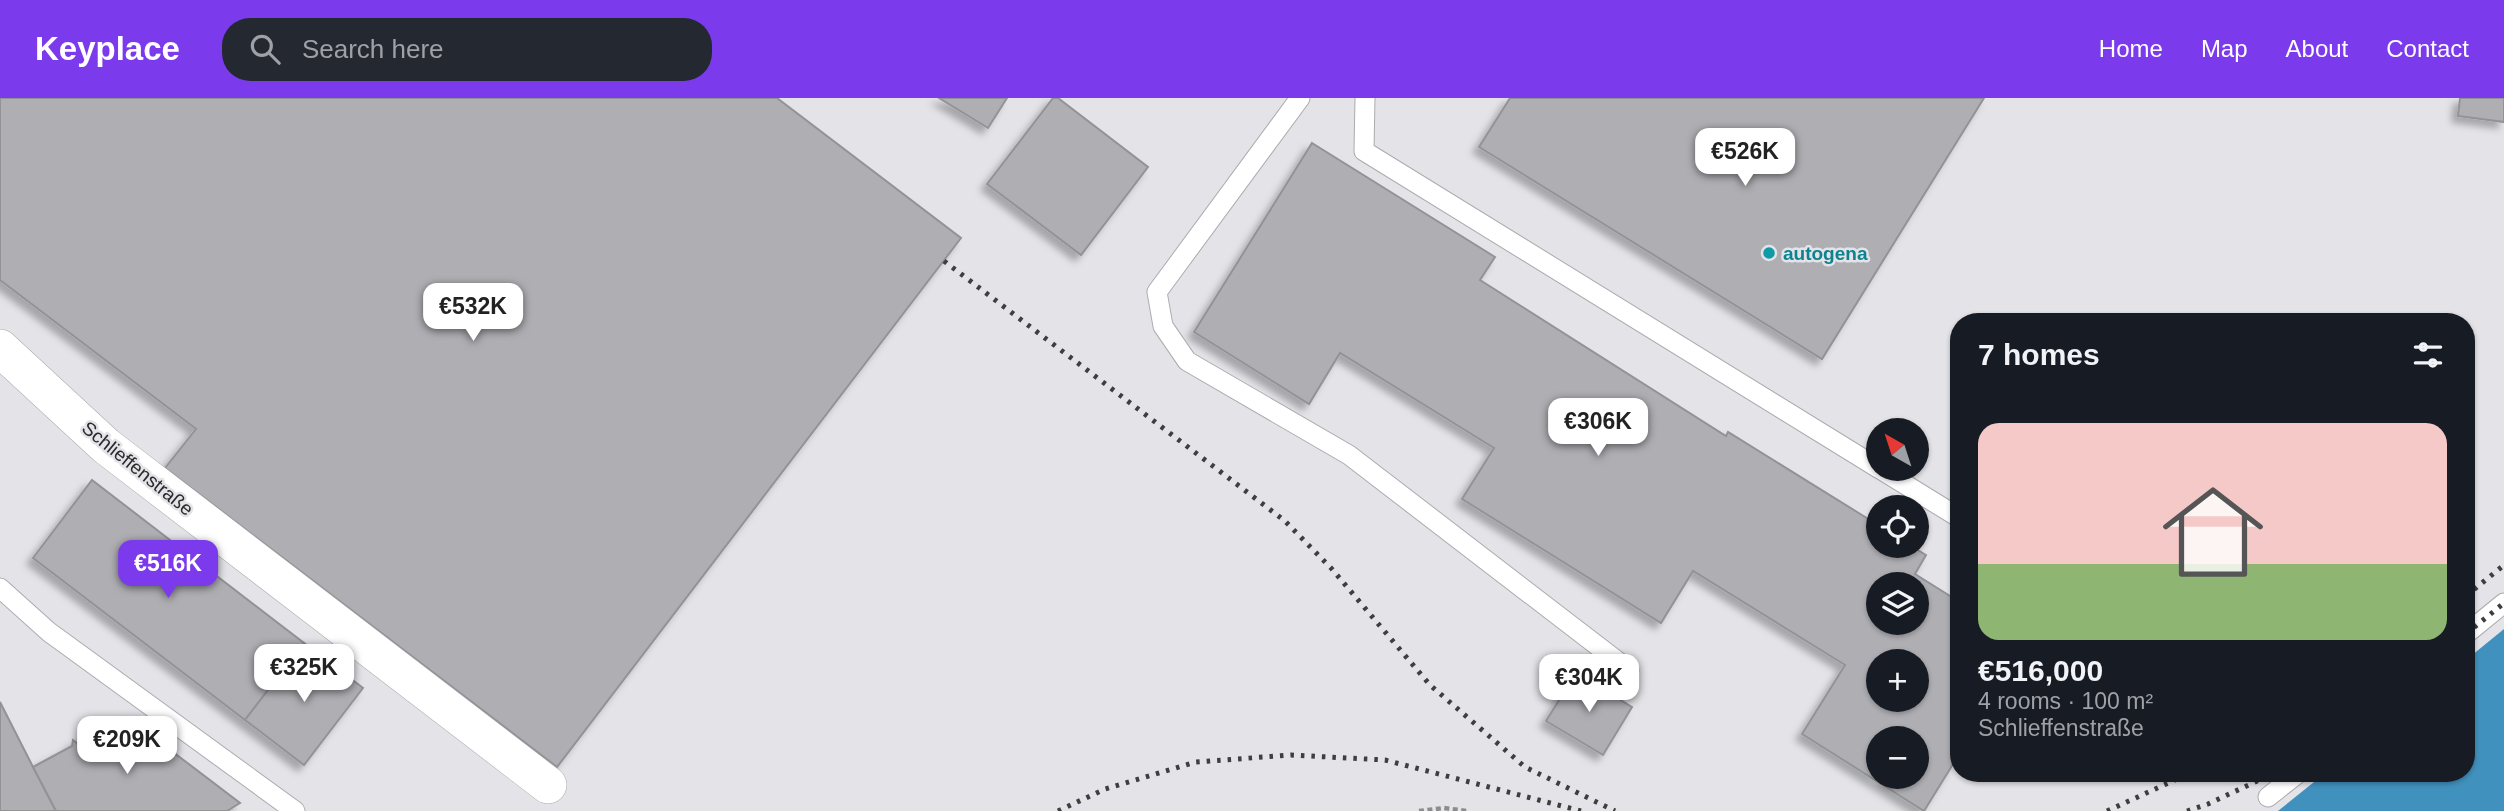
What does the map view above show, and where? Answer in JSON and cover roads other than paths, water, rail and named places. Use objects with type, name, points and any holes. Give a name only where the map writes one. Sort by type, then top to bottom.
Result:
[{"type":"street","name":"Schlieffenstraße","points":[[0,348],[106,446],[548,785]]},
{"type":"lane","points":[[1300,98],[1157,292],[1163,326],[1187,362],[1349,455],[1629,670]]},
{"type":"lane","points":[[1365,98],[1364,151],[1866,460]]},
{"type":"lane","points":[[1900,481],[1950,512]]},
{"type":"lane","points":[[0,588],[49,632],[295,811]]},
{"type":"lane","points":[[2475,627],[2504,603]]},
{"type":"lane","points":[[2268,797],[2287,782]]},
{"type":"water","points":[[2504,629],[2504,811],[2278,811],[2314,782],[2475,782],[2475,653]]},
{"type":"railway","points":[[944,261],[1285,521],[1331,568],[1430,685],[1525,767],[1615,811]]},
{"type":"railway","points":[[2475,589],[2504,565]]},
{"type":"railway","points":[[2475,627],[2504,603]]},
{"type":"railway","points":[[1058,811],[1105,789],[1196,762],[1291,755],[1385,760],[1581,811]]},
{"type":"railway","points":[[2107,811],[2170,782]]},
{"type":"railway","points":[[2187,811],[2255,782]]},
{"type":"place","name":"autogena","points":[[1769,253]]}]
